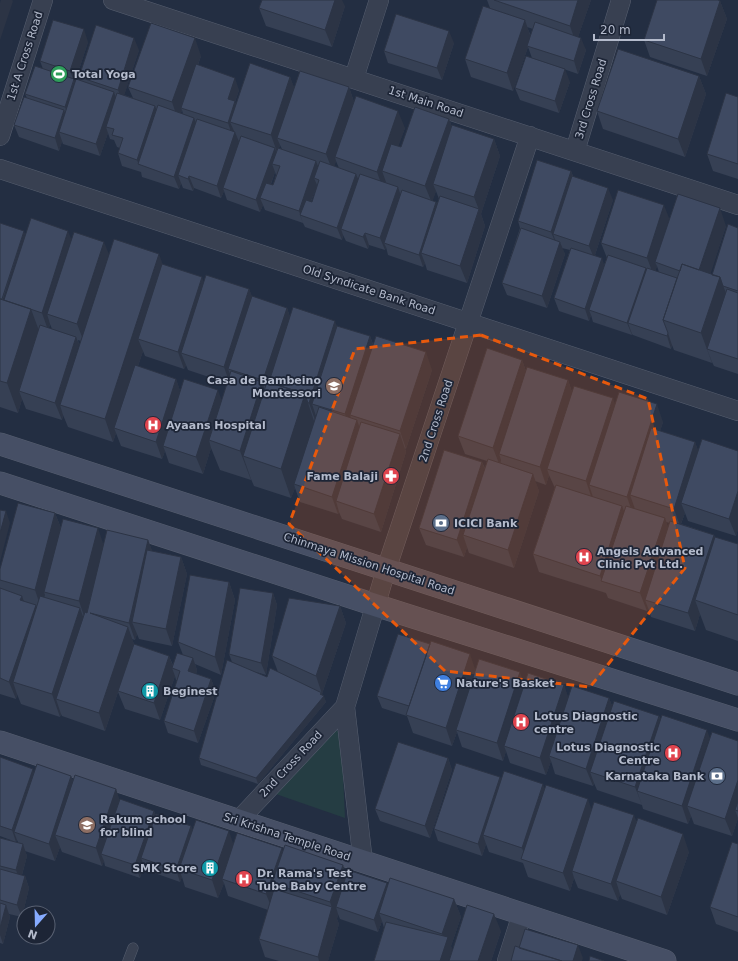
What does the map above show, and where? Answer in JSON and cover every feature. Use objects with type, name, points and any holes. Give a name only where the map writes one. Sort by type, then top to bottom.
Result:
[{"type":"main road","name":"Chinmaya Mission Hospital Road","points":[[0,444],[738,684]]},
{"type":"main road","points":[[0,483],[375,605],[738,720]]},
{"type":"main road","name":"Sri Krishna Temple Road","points":[[0,742],[665,961]]},
{"type":"street","name":"1st A Cross Road","points":[[0,136],[43,0]]},
{"type":"street","name":"1st Main Road","points":[[113,0],[738,205]]},
{"type":"street","points":[[354,78],[379,0]]},
{"type":"street","name":"3rd Cross Road","points":[[575,151],[621,0]]},
{"type":"street","name":"2nd Cross Road","points":[[363,862],[345,707],[386,570],[530,136]]},
{"type":"street","name":"Old Syndicate Bank Road","points":[[0,169],[738,411]]},
{"type":"street","name":"2nd Cross Road","points":[[238,821],[345,707]]},
{"type":"street","points":[[507,961],[522,914]]},
{"type":"lane","points":[[128,961],[133,948]]},
{"type":"highlighted area","points":[[481,335],[648,399],[685,568],[590,687],[445,671],[289,524],[355,349]]},
{"type":"green space","points":[[330,728],[341,732],[345,818],[273,793]]},
{"type":"building","points":[[262,0],[335,0],[325,30],[259,8]]},
{"type":"building","points":[[494,0],[578,0],[570,26]]},
{"type":"building","points":[[657,0],[720,1],[701,59],[644,40]]},
{"type":"building","points":[[483,6],[525,20],[507,73],[465,59]]},
{"type":"building","points":[[396,14],[449,31],[437,68],[384,51]]},
{"type":"building","points":[[53,20],[84,29],[70,71],[40,61]]},
{"type":"building","points":[[535,22],[581,38],[574,61],[527,46]]},
{"type":"building","points":[[151,23],[195,38],[172,102],[128,87]]},
{"type":"building","points":[[96,25],[134,38],[118,90],[79,77]]},
{"type":"building","points":[[618,49],[699,76],[678,139],[597,111]]},
{"type":"building","points":[[526,56],[565,69],[555,101],[515,88]]},
{"type":"building","points":[[250,63],[290,77],[271,135],[230,122]]},
{"type":"building","points":[[196,64],[235,78],[228,99],[235,101],[228,123],[181,108]]},
{"type":"building","points":[[35,66],[74,79],[65,107],[25,94]]},
{"type":"building","points":[[300,71],[349,87],[326,154],[277,138]]},
{"type":"building","points":[[76,79],[114,92],[96,144],[59,132]]},
{"type":"building","points":[[117,93],[155,106],[137,160],[118,153],[123,138],[112,135],[114,129],[106,127]]},
{"type":"building","points":[[726,93],[738,97],[738,164],[707,154]]},
{"type":"building","points":[[356,96],[398,111],[377,172],[335,157]]},
{"type":"building","points":[[24,97],[64,110],[55,138],[14,125]]},
{"type":"building","points":[[158,105],[194,118],[174,177],[138,164]]},
{"type":"building","points":[[415,107],[449,119],[425,186],[382,171],[391,144],[401,147]]},
{"type":"building","points":[[197,119],[235,132],[217,186],[189,176],[188,179],[178,175]]},
{"type":"building","points":[[452,125],[494,139],[474,197],[433,184]]},
{"type":"building","points":[[241,136],[275,148],[256,200],[223,188]]},
{"type":"building","points":[[278,148],[316,161],[299,211],[260,198],[266,183],[273,185],[280,166],[272,164]]},
{"type":"building","points":[[537,160],[571,171],[551,232],[518,221]]},
{"type":"building","points":[[320,161],[356,174],[337,228],[300,215],[306,200],[312,202],[319,180],[314,178]]},
{"type":"building","points":[[360,174],[398,187],[380,238],[365,233],[363,237],[341,229]]},
{"type":"building","points":[[572,176],[608,188],[589,246],[553,234]]},
{"type":"building","points":[[402,190],[436,202],[419,255],[384,243]]},
{"type":"building","points":[[618,190],[664,205],[647,258],[601,243]]},
{"type":"building","points":[[678,194],[720,208],[699,270],[682,264],[680,271],[655,262]]},
{"type":"building","points":[[440,196],[479,209],[460,266],[421,253]]},
{"type":"building","points":[[31,218],[68,231],[42,313],[4,300]]},
{"type":"building","points":[[0,223],[24,231],[2,299],[0,299]]},
{"type":"building","points":[[728,224],[738,228],[738,291],[723,286],[720,277],[712,275]]},
{"type":"building","points":[[521,228],[560,242],[542,296],[502,283]]},
{"type":"building","points":[[74,232],[104,242],[77,324],[47,314]]},
{"type":"building","points":[[114,239],[159,254],[105,419],[60,405]]},
{"type":"building","points":[[571,248],[602,258],[585,309],[554,298]]},
{"type":"building","points":[[608,255],[646,268],[627,323],[589,310]]},
{"type":"building","points":[[162,264],[202,277],[178,352],[138,339]]},
{"type":"building","points":[[682,264],[720,277],[701,333],[663,320]]},
{"type":"building","points":[[647,268],[677,278],[663,320],[668,333],[667,336],[628,323]]},
{"type":"building","points":[[206,275],[249,289],[224,367],[181,353]]},
{"type":"building","points":[[727,289],[738,293],[738,359],[707,349]]},
{"type":"building","points":[[252,296],[287,308],[263,380],[228,369]]},
{"type":"building","points":[[0,299],[31,309],[7,383],[0,381]]},
{"type":"building","points":[[293,307],[335,321],[309,403],[305,394],[269,382]]},
{"type":"building","points":[[40,325],[76,337],[55,403],[19,391]]},
{"type":"building","points":[[337,326],[370,336],[345,414],[312,404]]},
{"type":"building","points":[[376,336],[426,352],[400,431],[350,415]]},
{"type":"building","points":[[487,348],[522,360],[493,448],[458,436]]},
{"type":"building","points":[[135,365],[176,379],[156,442],[114,428]]},
{"type":"building","points":[[527,367],[568,380],[540,467],[499,454]]},
{"type":"building","points":[[231,371],[262,382],[240,451],[209,440]]},
{"type":"building","points":[[184,379],[218,390],[196,457],[163,446]]},
{"type":"building","points":[[267,382],[305,394],[281,469],[243,456]]},
{"type":"building","points":[[574,386],[613,398],[586,481],[547,469]]},
{"type":"building","points":[[619,392],[657,404],[627,497],[589,485]]},
{"type":"building","points":[[319,407],[357,420],[332,497],[294,484]]},
{"type":"building","points":[[361,422],[400,434],[374,514],[336,501]]},
{"type":"building","points":[[651,428],[695,442],[674,509],[630,495]]},
{"type":"building","points":[[702,439],[738,451],[738,491],[729,519],[681,503]]},
{"type":"building","points":[[444,450],[482,462],[457,540],[419,528]]},
{"type":"building","points":[[488,459],[533,474],[508,550],[463,535]]},
{"type":"building","points":[[556,485],[622,506],[600,576],[533,554]]},
{"type":"building","points":[[18,503],[55,513],[35,590],[0,580],[0,569]]},
{"type":"building","points":[[626,506],[665,518],[640,593],[601,581]]},
{"type":"building","points":[[0,510],[6,511],[0,533]]},
{"type":"building","points":[[63,519],[98,528],[79,601],[44,592]]},
{"type":"building","points":[[670,521],[714,535],[688,613],[645,600]]},
{"type":"building","points":[[107,530],[148,540],[129,623],[90,613],[128,627],[99,713],[56,699],[85,612],[87,613]]},
{"type":"building","points":[[715,537],[738,544],[738,615],[695,600]]},
{"type":"building","points":[[147,550],[181,557],[166,629],[132,622]]},
{"type":"building","points":[[190,575],[229,582],[215,657],[178,642]]},
{"type":"building","points":[[0,588],[22,596],[20,600],[36,605],[9,682],[0,678]]},
{"type":"building","points":[[240,588],[273,593],[261,663],[229,654]]},
{"type":"building","points":[[40,596],[80,608],[52,694],[13,682]]},
{"type":"building","points":[[289,598],[340,606],[316,676],[272,656]]},
{"type":"building","points":[[398,634],[430,644],[409,706],[377,696]]},
{"type":"building","points":[[431,641],[470,654],[446,728],[406,715]]},
{"type":"building","points":[[134,644],[169,656],[154,703],[118,691]]},
{"type":"building","points":[[177,653],[193,658],[188,671],[211,679],[194,731],[164,721],[180,671],[172,668]]},
{"type":"building","points":[[479,659],[520,672],[497,743],[456,730]]},
{"type":"building","points":[[227,660],[267,677],[270,668],[322,693],[320,694],[324,696],[256,778],[199,758]]},
{"type":"building","points":[[528,673],[564,685],[540,758],[504,746]]},
{"type":"building","points":[[572,686],[609,698],[586,769],[549,756]]},
{"type":"building","points":[[614,701],[659,716],[635,787],[590,772]]},
{"type":"building","points":[[662,715],[707,730],[682,806],[637,791]]},
{"type":"building","points":[[712,732],[738,741],[738,780],[725,819],[687,806]]},
{"type":"building","points":[[398,742],[448,758],[425,826],[375,809]]},
{"type":"building","points":[[0,757],[33,769],[12,830],[0,826]]},
{"type":"building","points":[[456,763],[500,777],[478,844],[434,829]]},
{"type":"building","points":[[37,764],[71,776],[49,844],[14,832]]},
{"type":"building","points":[[504,771],[543,784],[522,848],[483,835]]},
{"type":"building","points":[[75,775],[116,789],[96,848],[55,835]]},
{"type":"building","points":[[546,785],[588,799],[563,873],[521,859]]},
{"type":"building","points":[[120,799],[154,811],[135,865],[101,854]]},
{"type":"building","points":[[738,801],[738,811],[735,810]]},
{"type":"building","points":[[594,802],[634,815],[611,884],[572,871]]},
{"type":"building","points":[[156,814],[191,826],[176,870],[141,858]]},
{"type":"building","points":[[638,818],[683,834],[661,897],[616,881]]},
{"type":"building","points":[[196,820],[229,831],[212,880],[179,869]]},
{"type":"building","points":[[237,833],[282,848],[266,894],[222,879]]},
{"type":"building","points":[[0,838],[23,844],[16,870],[0,866]]},
{"type":"building","points":[[732,842],[738,844],[738,917],[710,907]]},
{"type":"building","points":[[285,845],[343,865],[330,902],[272,883]]},
{"type":"building","points":[[0,869],[25,876],[17,905],[0,900]]},
{"type":"building","points":[[348,870],[387,883],[374,920],[336,907]]},
{"type":"building","points":[[390,878],[454,899],[442,934],[379,913]]},
{"type":"building","points":[[274,889],[332,907],[318,957],[259,939]]},
{"type":"building","points":[[0,903],[6,905],[0,928]]},
{"type":"building","points":[[467,905],[494,914],[478,961],[449,961]]},
{"type":"building","points":[[386,922],[448,937],[440,961],[374,961]]},
{"type":"building","points":[[525,929],[578,945],[573,961],[562,961],[519,948]]},
{"type":"building","points":[[515,946],[562,961],[511,961]]},
{"type":"building","points":[[590,956],[604,961],[589,961]]},
{"type":"place","name":"Total Yoga","points":[[59,74]]},
{"type":"place","name":"Casa de Bambeino Montessori","points":[[334,386]]},
{"type":"place","name":"Ayaans Hospital","points":[[153,425]]},
{"type":"place","name":"Fame Balaji","points":[[391,476]]},
{"type":"place","name":"ICICI Bank","points":[[441,523]]},
{"type":"place","name":"Angels Advanced Clinic Pvt Ltd.","points":[[584,557]]},
{"type":"place","name":"Nature's Basket","points":[[443,683]]},
{"type":"place","name":"Beginest","points":[[150,691]]},
{"type":"place","name":"Lotus Diagnostic centre","points":[[521,722]]},
{"type":"place","name":"Lotus Diagnostic Centre","points":[[673,753]]},
{"type":"place","name":"Karnataka Bank","points":[[717,776]]},
{"type":"place","name":"Rakum school for blind","points":[[87,825]]},
{"type":"place","name":"SMK Store","points":[[210,868]]},
{"type":"place","name":"Dr. Rama's Test Tube Baby Centre","points":[[244,879]]}]
